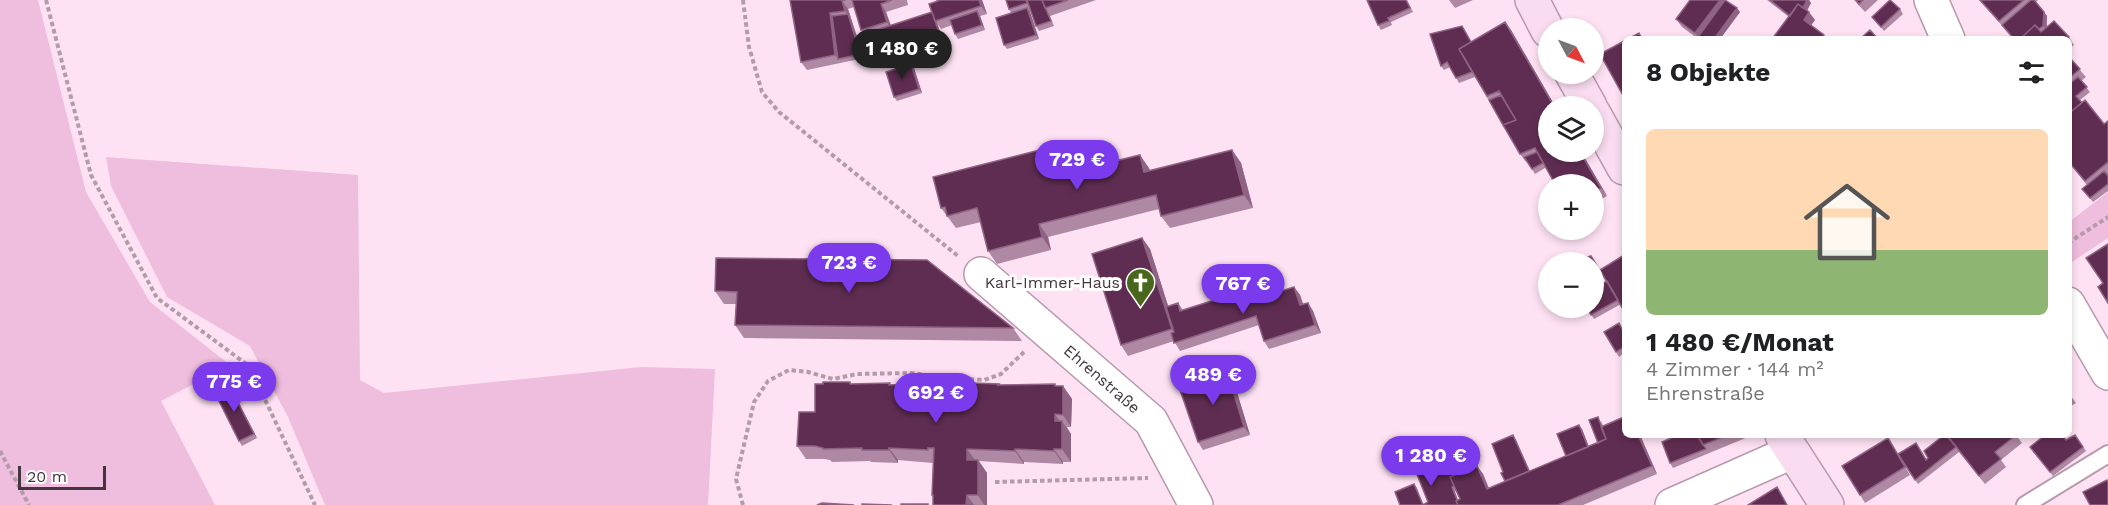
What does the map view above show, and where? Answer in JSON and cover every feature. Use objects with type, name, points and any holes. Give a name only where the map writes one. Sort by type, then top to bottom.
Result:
[{"type":"street","points":[[1532,0],[1541,18]]},
{"type":"street","points":[[1931,0],[1947,36]]},
{"type":"street","points":[[1604,132],[1622,164]]},
{"type":"street","name":"Ehrenstraße","points":[[981,274],[1150,421],[1189,491]]},
{"type":"street","points":[[2072,311],[2108,373]]},
{"type":"street","points":[[1672,505],[1787,444],[1827,505]]},
{"type":"lane","points":[[2025,505],[2108,454]]},
{"type":"path","points":[[46,0],[91,175],[129,247],[157,298],[249,366],[315,505]]},
{"type":"path","points":[[743,0],[749,47],[762,93],[778,112],[981,274]]},
{"type":"path","points":[[2072,240],[2108,217]]},
{"type":"path","points":[[743,505],[736,479],[754,402],[768,381],[789,370],[834,379],[857,374],[911,373],[984,380],[1001,374],[1046,330]]},
{"type":"path","points":[[0,451],[29,505]]},
{"type":"path","points":[[995,482],[1189,491]]},
{"type":"shaded area","points":[[0,0],[38,0],[86,192],[150,302],[230,365],[161,401],[215,505],[0,505]]},
{"type":"shaded area","points":[[106,157],[358,175],[360,380],[384,393],[641,367],[715,369],[708,505],[325,505],[288,417],[250,346],[167,297],[111,186]]},
{"type":"shaded area","points":[[2108,192],[2108,238],[2072,262],[2072,220]]},
{"type":"building","points":[[790,0],[845,0],[842,1],[845,11],[830,13],[835,55],[801,62]]},
{"type":"building","points":[[852,0],[892,0],[881,4],[887,22],[861,30]]},
{"type":"building","points":[[937,0],[979,0],[981,6],[935,21],[929,4]]},
{"type":"building","points":[[1006,0],[1026,0],[1027,3],[1009,9]]},
{"type":"building","points":[[1027,0],[1042,0],[1051,21],[1036,26]]},
{"type":"building","points":[[1042,0],[1068,0],[1045,8]]},
{"type":"building","points":[[1367,0],[1406,0],[1410,8],[1378,25]]},
{"type":"building","points":[[1690,0],[1720,0],[1695,33],[1676,19]]},
{"type":"building","points":[[1725,0],[1737,8],[1716,36],[1699,36]]},
{"type":"building","points":[[1770,0],[1807,0],[1803,8],[1798,4],[1790,16]]},
{"type":"building","points":[[1890,0],[1900,9],[1881,27],[1872,17]]},
{"type":"building","points":[[1980,0],[2024,0],[1999,21]]},
{"type":"building","points":[[2031,0],[2034,0],[2044,12],[2043,26],[2039,29],[2035,25],[2023,36],[2011,36],[2002,25]]},
{"type":"building","points":[[1798,4],[1809,12],[1804,20],[1824,35],[1823,36],[1774,36]]},
{"type":"building","points":[[1027,8],[1036,35],[1004,45],[996,18]]},
{"type":"building","points":[[977,11],[982,25],[955,34],[950,20]]},
{"type":"building","points":[[932,12],[942,41],[907,51],[904,40],[838,59],[832,16],[848,14],[855,37]]},
{"type":"building","points":[[2054,21],[2068,36],[2023,36],[2035,25],[2041,32]]},
{"type":"building","points":[[1505,22],[1538,79],[1538,84],[1541,84],[1548,96],[1538,96],[1538,153],[1535,148],[1520,154],[1503,125],[1516,120],[1499,91],[1487,96],[1459,49]]},
{"type":"building","points":[[1462,26],[1471,42],[1459,49],[1472,72],[1456,78],[1447,62],[1441,66],[1430,34]]},
{"type":"building","points":[[1870,30],[1875,36],[1863,36]]},
{"type":"building","points":[[1622,42],[1622,93],[1604,61],[1604,52]]},
{"type":"building","points":[[2072,60],[2080,69],[2072,76]]},
{"type":"building","points":[[911,64],[919,89],[894,97],[886,72]]},
{"type":"building","points":[[2078,77],[2087,87],[2076,96],[2082,103],[2072,111],[2072,82]]},
{"type":"building","points":[[1501,95],[1516,120],[1503,125],[1489,100]]},
{"type":"building","points":[[2085,100],[2104,124],[2108,121],[2108,162],[2085,181],[2072,166],[2072,111]]},
{"type":"building","points":[[1048,148],[1054,176],[1140,155],[1144,172],[1232,150],[1244,195],[1161,216],[1156,195],[1039,224],[1042,237],[988,251],[977,208],[947,216],[945,207],[941,208],[933,177]]},
{"type":"building","points":[[1537,152],[1538,162],[1543,163],[1532,169],[1524,157]]},
{"type":"building","points":[[1543,162],[1586,162],[1593,174],[1549,174]]},
{"type":"building","points":[[2104,171],[2108,176],[2108,184],[2090,198],[2082,189]]},
{"type":"building","name":"Karl-Immer-Haus","points":[[1142,238],[1172,329],[1121,345],[1092,254]]},
{"type":"building","points":[[2108,244],[2108,303],[2098,287],[2103,283],[2086,258]]},
{"type":"building","points":[[1622,256],[1622,308],[1604,277],[1604,268]]},
{"type":"building","points":[[716,258],[927,260],[1013,328],[735,325],[737,292],[715,291]]},
{"type":"building","points":[[1607,281],[1618,300],[1604,308],[1604,283]]},
{"type":"building","points":[[1294,287],[1300,305],[1308,303],[1315,325],[1264,341],[1256,316],[1174,343],[1171,333],[1174,332],[1166,307],[1178,303],[1180,311],[1249,289],[1252,300]]},
{"type":"building","points":[[1619,323],[1622,329],[1622,348],[1616,352],[1604,332]]},
{"type":"building","points":[[1226,368],[1244,427],[1198,442],[1180,390],[1199,384],[1205,375]]},
{"type":"building","points":[[823,382],[890,383],[889,385],[929,383],[929,385],[937,385],[936,388],[964,389],[964,385],[972,385],[972,383],[1063,386],[1063,415],[1055,414],[1055,421],[1062,421],[1062,449],[1054,449],[1054,451],[1015,449],[1015,451],[967,449],[967,460],[978,460],[978,495],[967,495],[966,505],[933,505],[934,448],[928,448],[928,450],[889,448],[889,450],[862,450],[862,448],[823,449],[815,446],[797,446],[799,412],[815,412],[815,384],[823,384]]},
{"type":"building","points":[[229,385],[254,434],[239,441],[215,393]]},
{"type":"building","points":[[1598,417],[1606,439],[1598,443],[1589,420]]},
{"type":"building","points":[[1622,418],[1622,438],[1639,438],[1652,466],[1558,505],[1458,505],[1456,501],[1460,499],[1450,477],[1477,466],[1487,489],[1606,439],[1601,427]]},
{"type":"building","points":[[1579,425],[1588,447],[1566,456],[1557,434]]},
{"type":"building","points":[[1513,435],[1529,471],[1505,481],[1492,444]]},
{"type":"building","points":[[2075,435],[2083,447],[2050,472],[2030,447],[2041,438],[2064,438],[2066,440]]},
{"type":"building","points":[[1671,438],[1699,438],[1706,449],[1670,463],[1662,442]]},
{"type":"building","points":[[1699,438],[1720,438],[1703,445]]},
{"type":"building","points":[[1888,438],[1905,467],[1860,495],[1842,466]]},
{"type":"building","points":[[1940,438],[1948,438],[1956,447],[1915,480],[1898,454],[1916,443],[1926,460],[1928,458],[1924,451]]},
{"type":"building","points":[[1949,438],[2012,438],[1995,452],[2001,459],[1979,476]]},
{"type":"building","points":[[1446,459],[1453,476],[1450,477],[1458,505],[1423,505],[1428,502],[1416,472]]},
{"type":"building","points":[[2107,480],[2108,505],[2090,505],[2083,492]]},
{"type":"building","points":[[1414,484],[1423,505],[1400,505],[1395,492]]},
{"type":"building","points":[[1777,487],[1787,505],[1748,505]]},
{"type":"building","points":[[822,503],[854,505],[817,505]]},
{"type":"building","points":[[928,504],[928,505],[901,505]]},
{"type":"place","name":"Karl-Immer-Haus","points":[[1141,308]]}]
